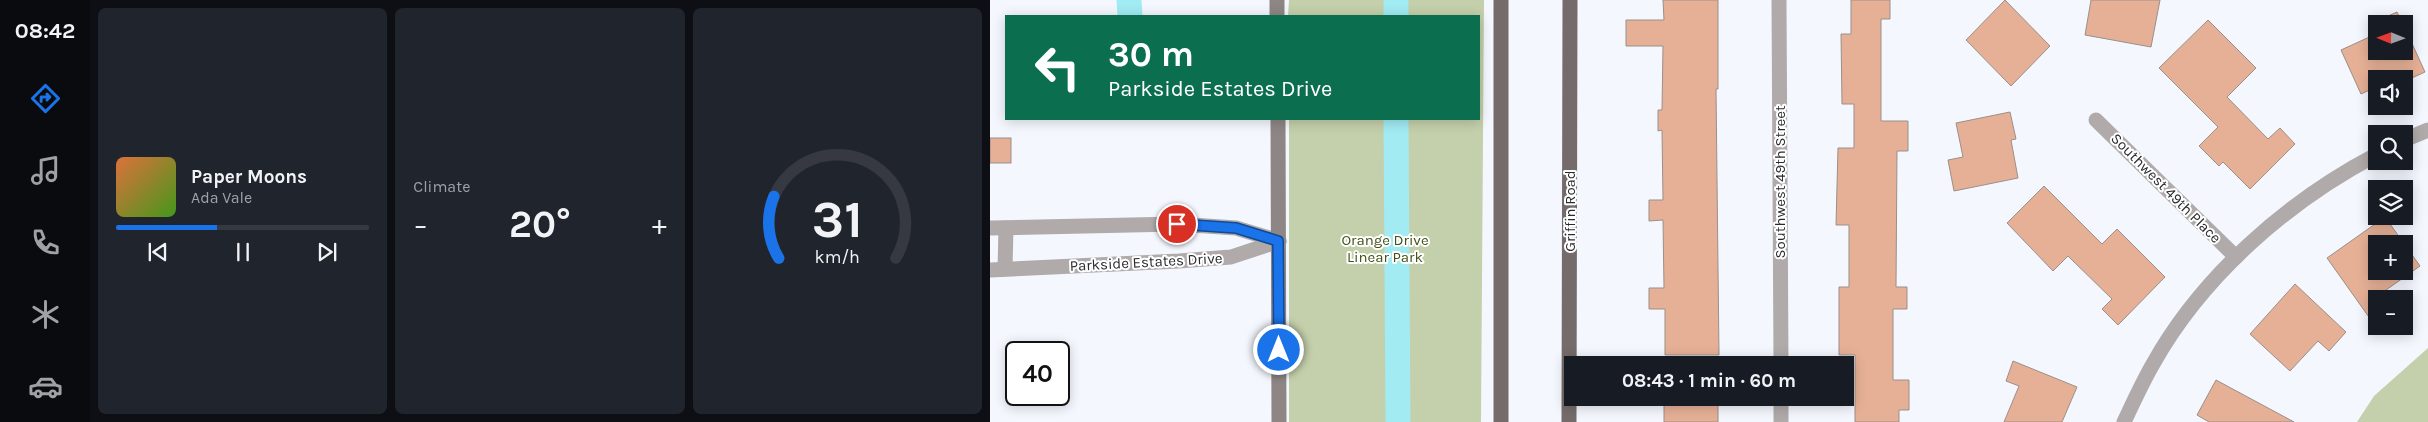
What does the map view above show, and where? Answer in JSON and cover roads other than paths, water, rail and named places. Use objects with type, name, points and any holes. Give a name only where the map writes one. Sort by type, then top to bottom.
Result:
[{"type":"main road","points":[[1501,0],[1501,422]]},
{"type":"main road","name":"Griffin Road","points":[[1569,422],[1570,0]]},
{"type":"street","points":[[1277,0],[1278,15]]},
{"type":"street","name":"Southwest 49th Street","points":[[1779,0],[1781,356]]},
{"type":"street","points":[[1278,120],[1279,422]]},
{"type":"street","name":"Southwest 49th Place","points":[[2096,120],[2236,257]]},
{"type":"street","points":[[2413,136],[2428,130]]},
{"type":"street","points":[[2124,422],[2154,363],[2192,308],[2236,257],[2323,186],[2368,160]]},
{"type":"street","name":"Parkside Estates Drive","points":[[990,228],[1177,224],[1236,228],[1278,241]]},
{"type":"street","points":[[998,269],[1006,228]]},
{"type":"street","name":"Parkside Estates Drive","points":[[998,269],[1231,257],[1278,241]]},
{"type":"street","points":[[1781,406],[1781,422]]},
{"type":"waterway","points":[[1129,0],[1130,15]]},
{"type":"waterway","points":[[1396,0],[1396,15]]},
{"type":"waterway","points":[[1396,120],[1398,422]]},
{"type":"park label","name":"Orange Drive Linear Park","points":[[1385,248]]}]
